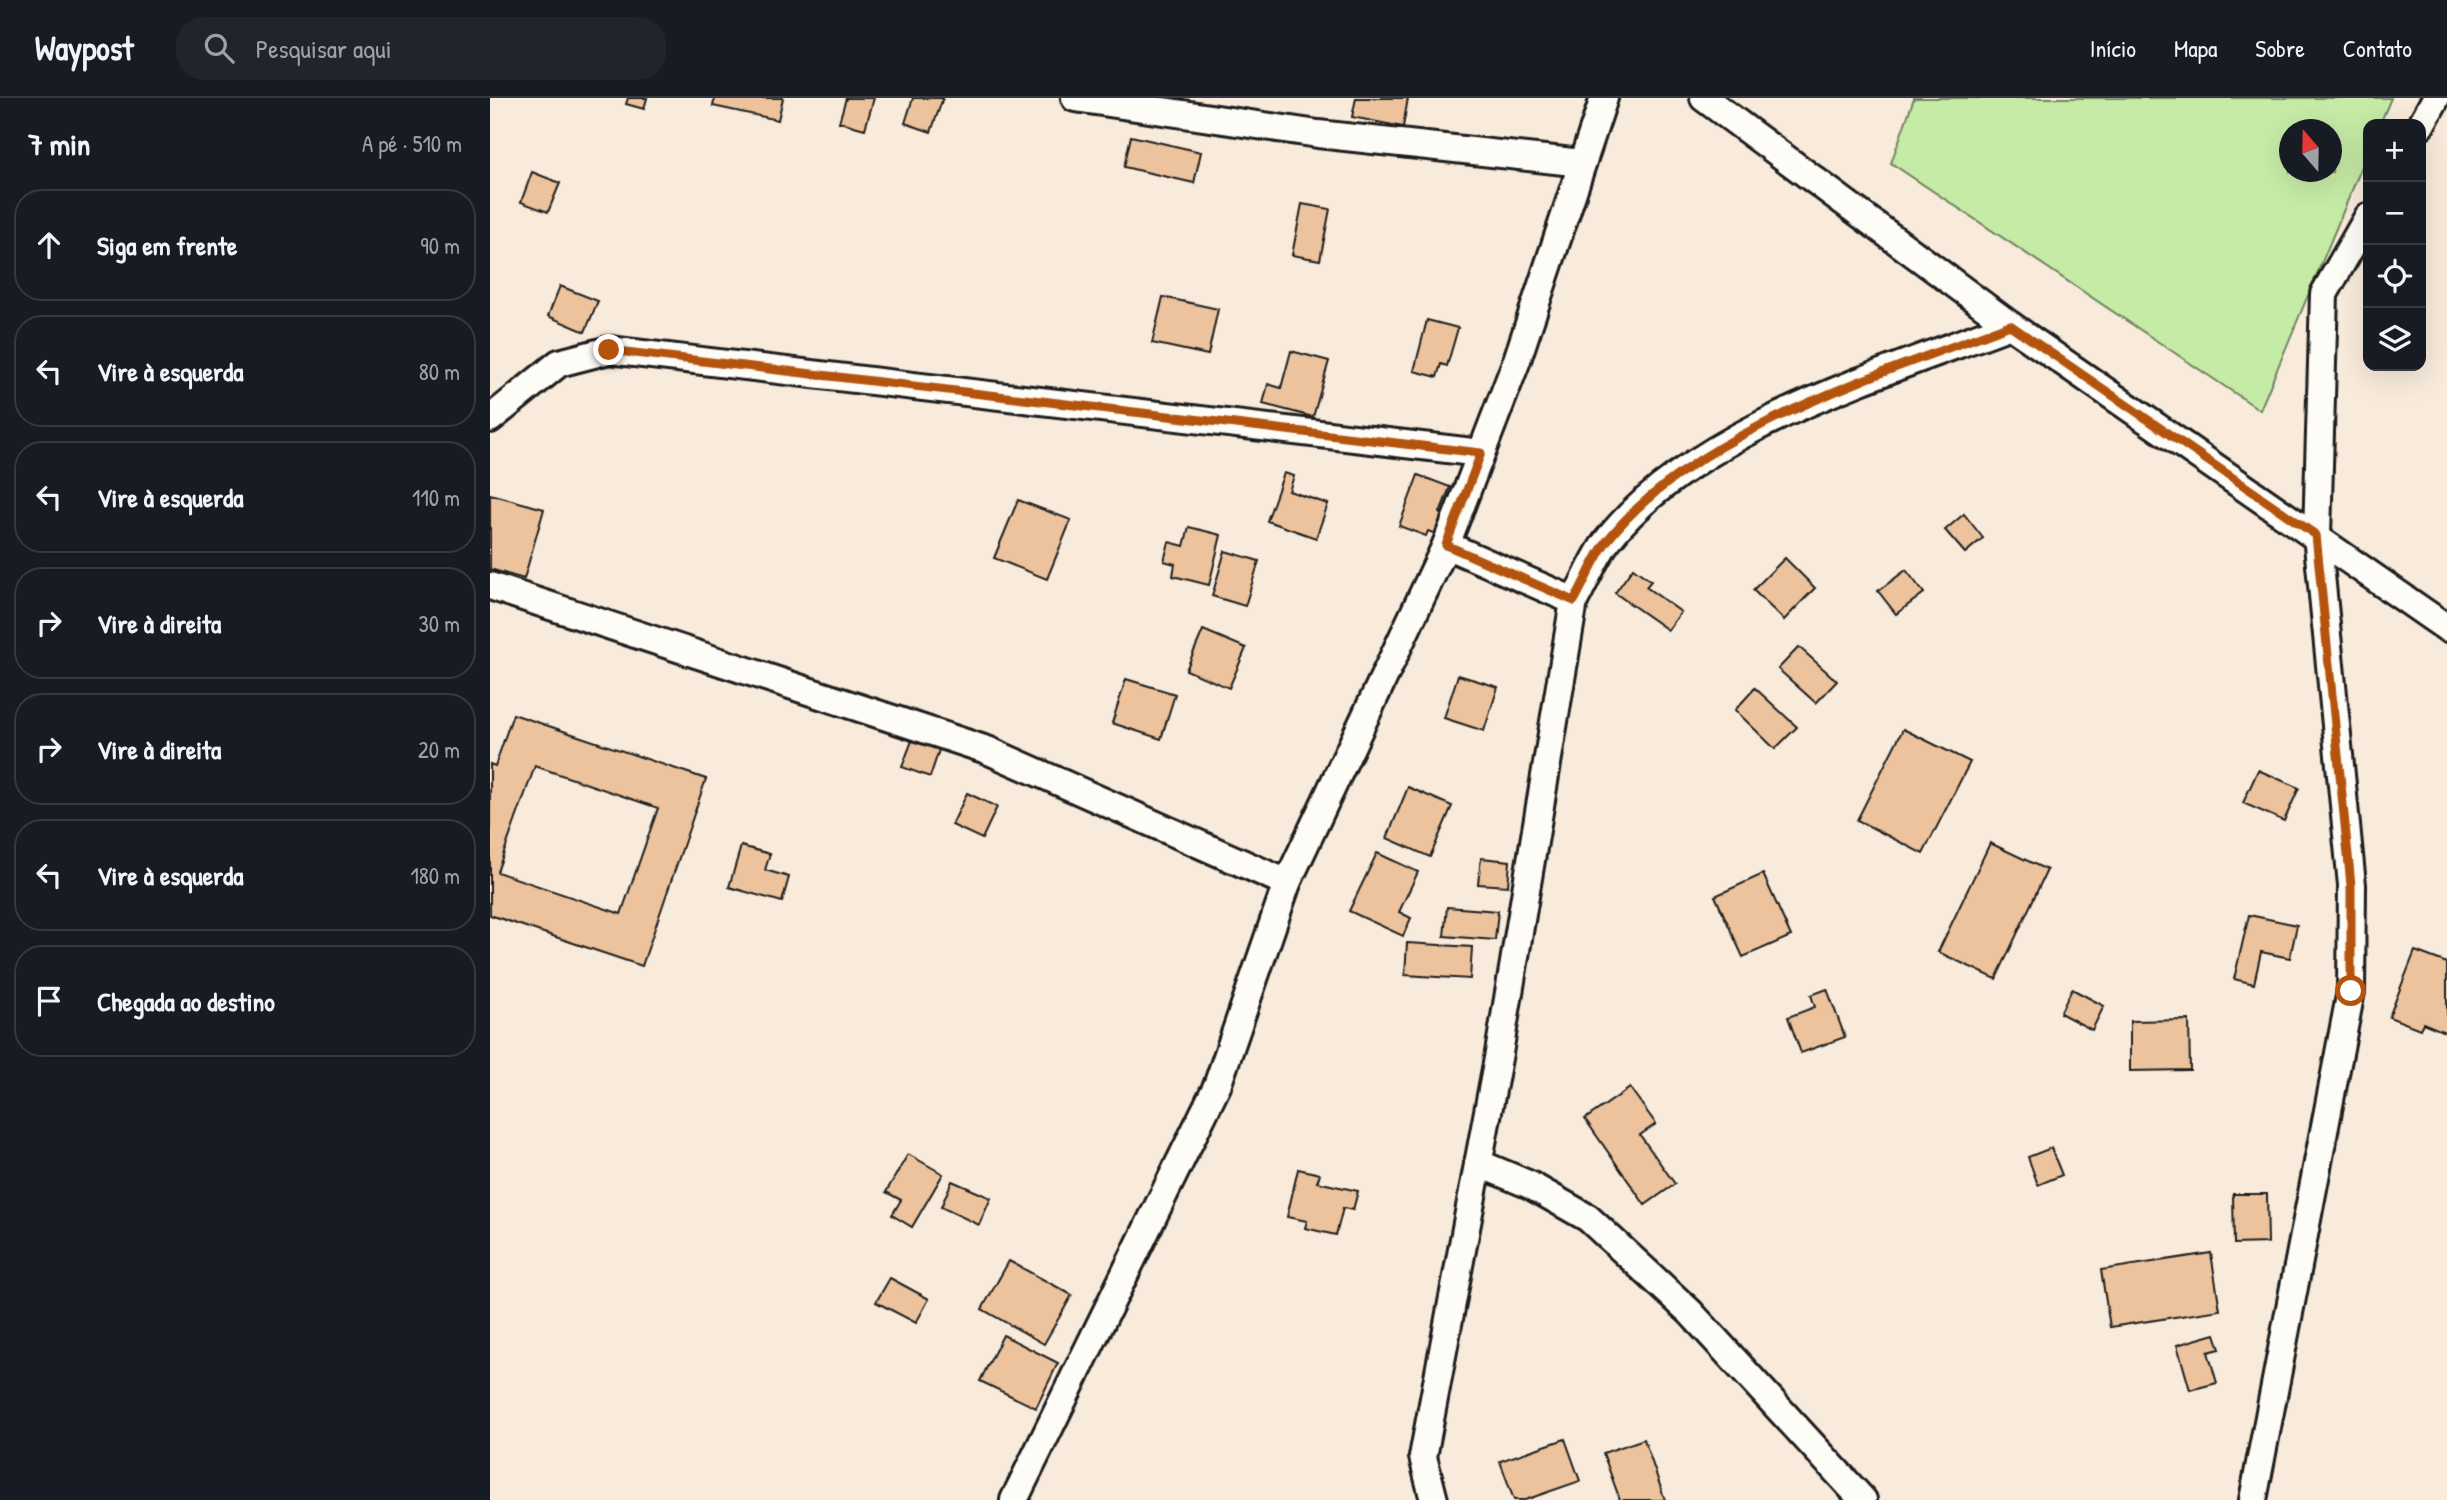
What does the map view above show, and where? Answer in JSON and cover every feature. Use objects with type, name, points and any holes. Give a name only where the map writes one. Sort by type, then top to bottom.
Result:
[{"type":"street","points":[[1075,98],[1318,134],[1583,163]]},
{"type":"street","points":[[1014,1500],[1217,1086],[1287,883],[1446,545],[1517,360],[1604,98]]},
{"type":"street","points":[[1704,98],[2010,325],[2447,628]]},
{"type":"street","points":[[2424,119],[2436,98]]},
{"type":"street","points":[[2252,1500],[2351,991],[2351,885],[2316,535],[2325,294],[2363,226]]},
{"type":"street","points":[[1416,1500],[1478,1163],[1574,601],[1607,541],[1668,480],[1767,423],[2010,325]]},
{"type":"street","points":[[490,419],[559,363],[609,350],[1481,453]]},
{"type":"street","points":[[1446,545],[1574,601]]},
{"type":"street","points":[[490,586],[987,750],[1287,883]]},
{"type":"street","points":[[1478,1163],[1530,1185],[1588,1218],[1690,1312],[1863,1500]]},
{"type":"street","points":[[1423,1457],[1434,1500]]},
{"type":"green space","points":[[1914,98],[2391,98],[2382,119],[2363,119],[2363,164],[2260,410],[1891,163]]},
{"type":"building","points":[[628,98],[647,98],[644,109],[626,104]]},
{"type":"building","points":[[715,98],[783,98],[778,120],[713,106]]},
{"type":"building","points":[[846,98],[874,98],[865,129],[839,122]]},
{"type":"building","points":[[913,98],[943,98],[931,132],[905,123]]},
{"type":"building","points":[[1356,98],[1408,98],[1403,127],[1352,117]]},
{"type":"building","points":[[1131,136],[1201,152],[1194,183],[1124,167]]},
{"type":"building","points":[[532,172],[560,183],[548,212],[521,202]]},
{"type":"building","points":[[1302,204],[1330,209],[1320,260],[1292,255]]},
{"type":"building","points":[[560,286],[598,301],[585,332],[548,316]]},
{"type":"building","points":[[1163,297],[1218,309],[1208,355],[1152,343]]},
{"type":"building","points":[[1427,320],[1458,328],[1447,366],[1441,364],[1437,377],[1414,371]]},
{"type":"building","points":[[1291,351],[1329,361],[1313,417],[1263,404],[1268,384],[1281,388]]},
{"type":"building","points":[[1284,473],[1294,476],[1289,491],[1328,504],[1316,538],[1267,521]]},
{"type":"building","points":[[1418,475],[1450,487],[1440,513],[1452,517],[1444,537],[1428,531],[1426,536],[1399,526]]},
{"type":"building","points":[[490,494],[544,509],[524,579],[490,569]]},
{"type":"building","points":[[1018,500],[1071,520],[1047,579],[994,558]]},
{"type":"building","points":[[1964,514],[1983,538],[1965,553],[1945,530]]},
{"type":"building","points":[[1189,527],[1221,535],[1209,585],[1173,576],[1175,564],[1164,561],[1169,542],[1184,546]]},
{"type":"building","points":[[1225,551],[1259,561],[1245,606],[1212,596]]},
{"type":"building","points":[[1785,558],[1815,588],[1784,620],[1753,590]]},
{"type":"building","points":[[1633,568],[1651,581],[1646,587],[1681,612],[1668,630],[1615,593]]},
{"type":"building","points":[[1906,570],[1924,593],[1896,614],[1878,591]]},
{"type":"building","points":[[1203,630],[1246,648],[1229,688],[1186,670]]},
{"type":"building","points":[[1799,647],[1837,681],[1816,703],[1778,669]]},
{"type":"building","points":[[1458,675],[1498,687],[1484,731],[1444,718]]},
{"type":"building","points":[[1126,679],[1175,694],[1161,739],[1112,723]]},
{"type":"building","points":[[1755,688],[1797,727],[1775,749],[1735,710]]},
{"type":"building","points":[[513,714],[706,779],[642,966],[490,915],[490,764],[495,766]],"holes":[[[535,766],[658,808],[621,914],[497,872]]]},
{"type":"building","points":[[1903,729],[1970,762],[1923,854],[1857,820]]},
{"type":"building","points":[[913,738],[940,747],[930,777],[902,767]]},
{"type":"building","points":[[2258,770],[2299,788],[2284,821],[2243,803]]},
{"type":"building","points":[[1408,787],[1452,806],[1430,857],[1387,838]]},
{"type":"building","points":[[967,793],[997,807],[982,839],[952,825]]},
{"type":"building","points":[[1990,843],[2047,870],[1996,979],[1938,952]]},
{"type":"building","points":[[741,846],[770,854],[765,870],[789,877],[782,902],[729,887]]},
{"type":"building","points":[[1377,853],[1418,872],[1399,912],[1411,918],[1403,936],[1349,911]]},
{"type":"building","points":[[1481,858],[1510,861],[1508,886],[1478,884]]},
{"type":"building","points":[[1763,874],[1791,936],[1743,957],[1715,896]]},
{"type":"building","points":[[1447,907],[1498,911],[1495,940],[1444,936]]},
{"type":"building","points":[[2249,915],[2297,925],[2290,958],[2261,952],[2254,984],[2234,979]]},
{"type":"building","points":[[1407,943],[1472,947],[1470,979],[1405,975]]},
{"type":"building","points":[[2415,951],[2447,963],[2447,1033],[2423,1023],[2420,1029],[2389,1017]]},
{"type":"building","points":[[1827,989],[1845,1037],[1801,1053],[1788,1017],[1815,1007],[1811,995]]},
{"type":"building","points":[[2072,989],[2104,1006],[2092,1030],[2060,1013]]},
{"type":"building","points":[[2189,1020],[2190,1070],[2130,1071],[2130,1021]]},
{"type":"building","points":[[1630,1088],[1656,1124],[1640,1135],[1675,1184],[1645,1205],[1585,1119]]},
{"type":"building","points":[[2051,1148],[2062,1175],[2038,1185],[2028,1157]]},
{"type":"building","points":[[908,1154],[943,1174],[912,1227],[892,1215],[901,1200],[886,1192]]},
{"type":"building","points":[[1298,1169],[1320,1174],[1317,1182],[1358,1191],[1353,1210],[1343,1208],[1336,1235],[1305,1228],[1307,1221],[1287,1217]]},
{"type":"building","points":[[952,1181],[991,1198],[979,1225],[941,1207]]},
{"type":"building","points":[[2233,1194],[2267,1194],[2268,1243],[2234,1244]]},
{"type":"building","points":[[2211,1253],[2220,1310],[2110,1327],[2101,1270]]},
{"type":"building","points":[[1009,1261],[1072,1295],[1044,1344],[982,1309]]},
{"type":"building","points":[[890,1278],[929,1299],[916,1323],[876,1302]]},
{"type":"building","points":[[2215,1334],[2220,1349],[2208,1352],[2217,1383],[2190,1390],[2177,1345]]},
{"type":"building","points":[[1003,1335],[1058,1363],[1036,1408],[980,1381]]},
{"type":"building","points":[[1565,1439],[1580,1481],[1525,1500],[1514,1500],[1500,1461]]},
{"type":"building","points":[[1644,1439],[1665,1500],[1620,1500],[1603,1453]]},
{"type":"route","points":[[609,350],[1481,453],[1446,545],[1574,601],[1607,541],[1668,480],[1767,423],[1865,381],[2010,325],[2316,535],[2351,885],[2351,991]]}]
